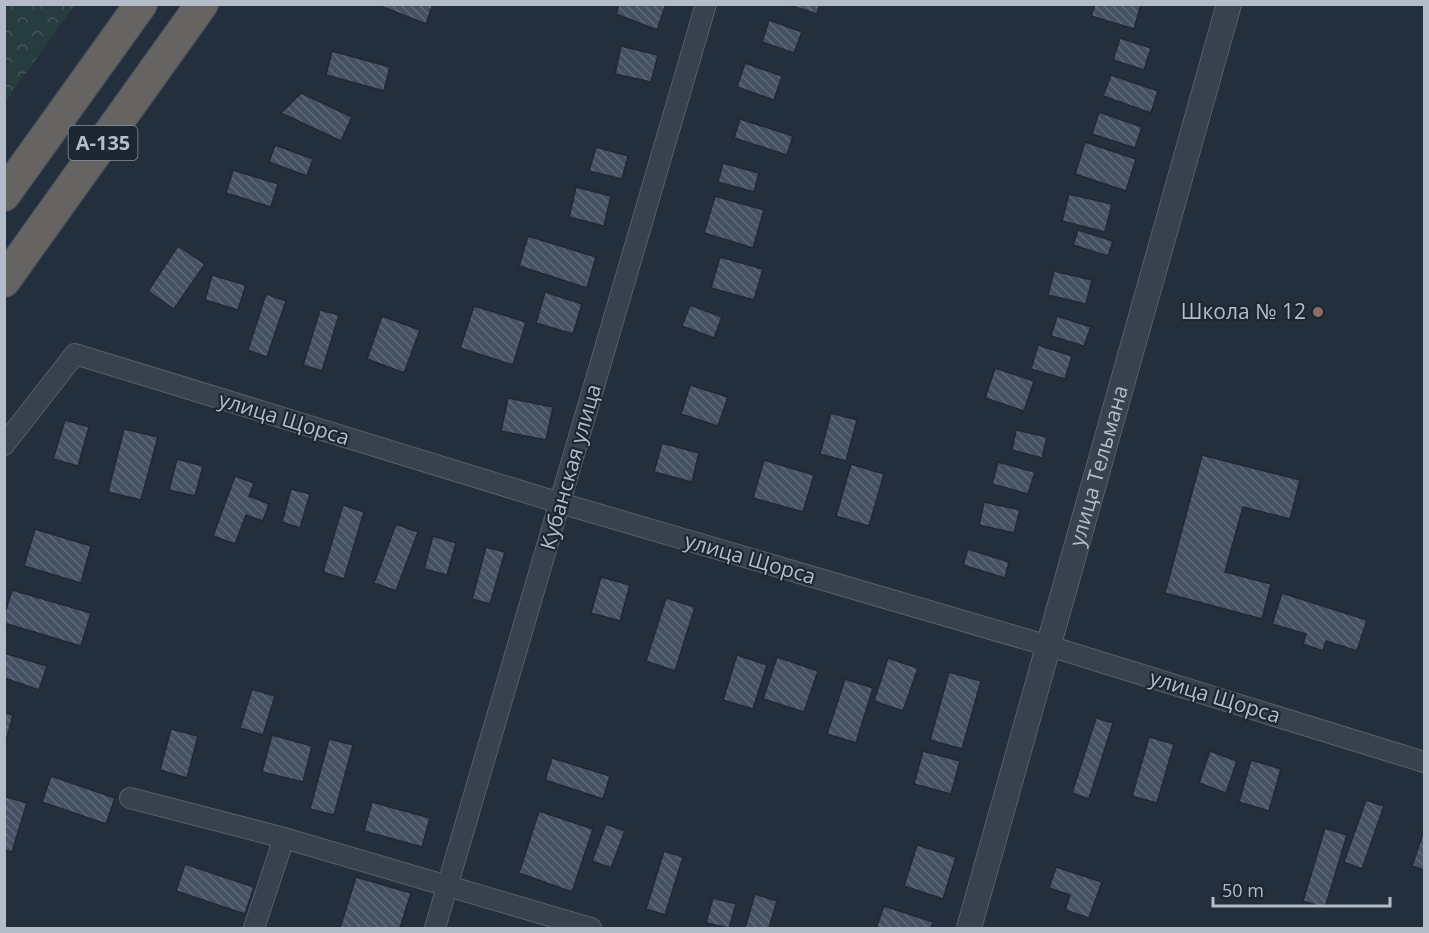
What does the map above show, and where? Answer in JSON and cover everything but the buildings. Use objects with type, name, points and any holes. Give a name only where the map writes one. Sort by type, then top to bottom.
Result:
[{"type":"highway","name":"А-135","points":[[4,195],[141,4]]},
{"type":"highway","name":"А-135","points":[[4,281],[202,4]]},
{"type":"street","name":"Кубанская улица","points":[[435,928],[706,4]]},
{"type":"street","name":"улица Тельмана","points":[[969,928],[1229,4]]},
{"type":"street","name":"улица Щорса","points":[[4,445],[75,354],[560,503],[1049,646],[1425,762]]},
{"type":"street","points":[[130,798],[284,838],[586,928]]},
{"type":"street","points":[[254,928],[284,838]]},
{"type":"green space","points":[[4,5],[75,5],[5,102]]},
{"type":"place","name":"Школа № 12","points":[[1318,312]]}]
